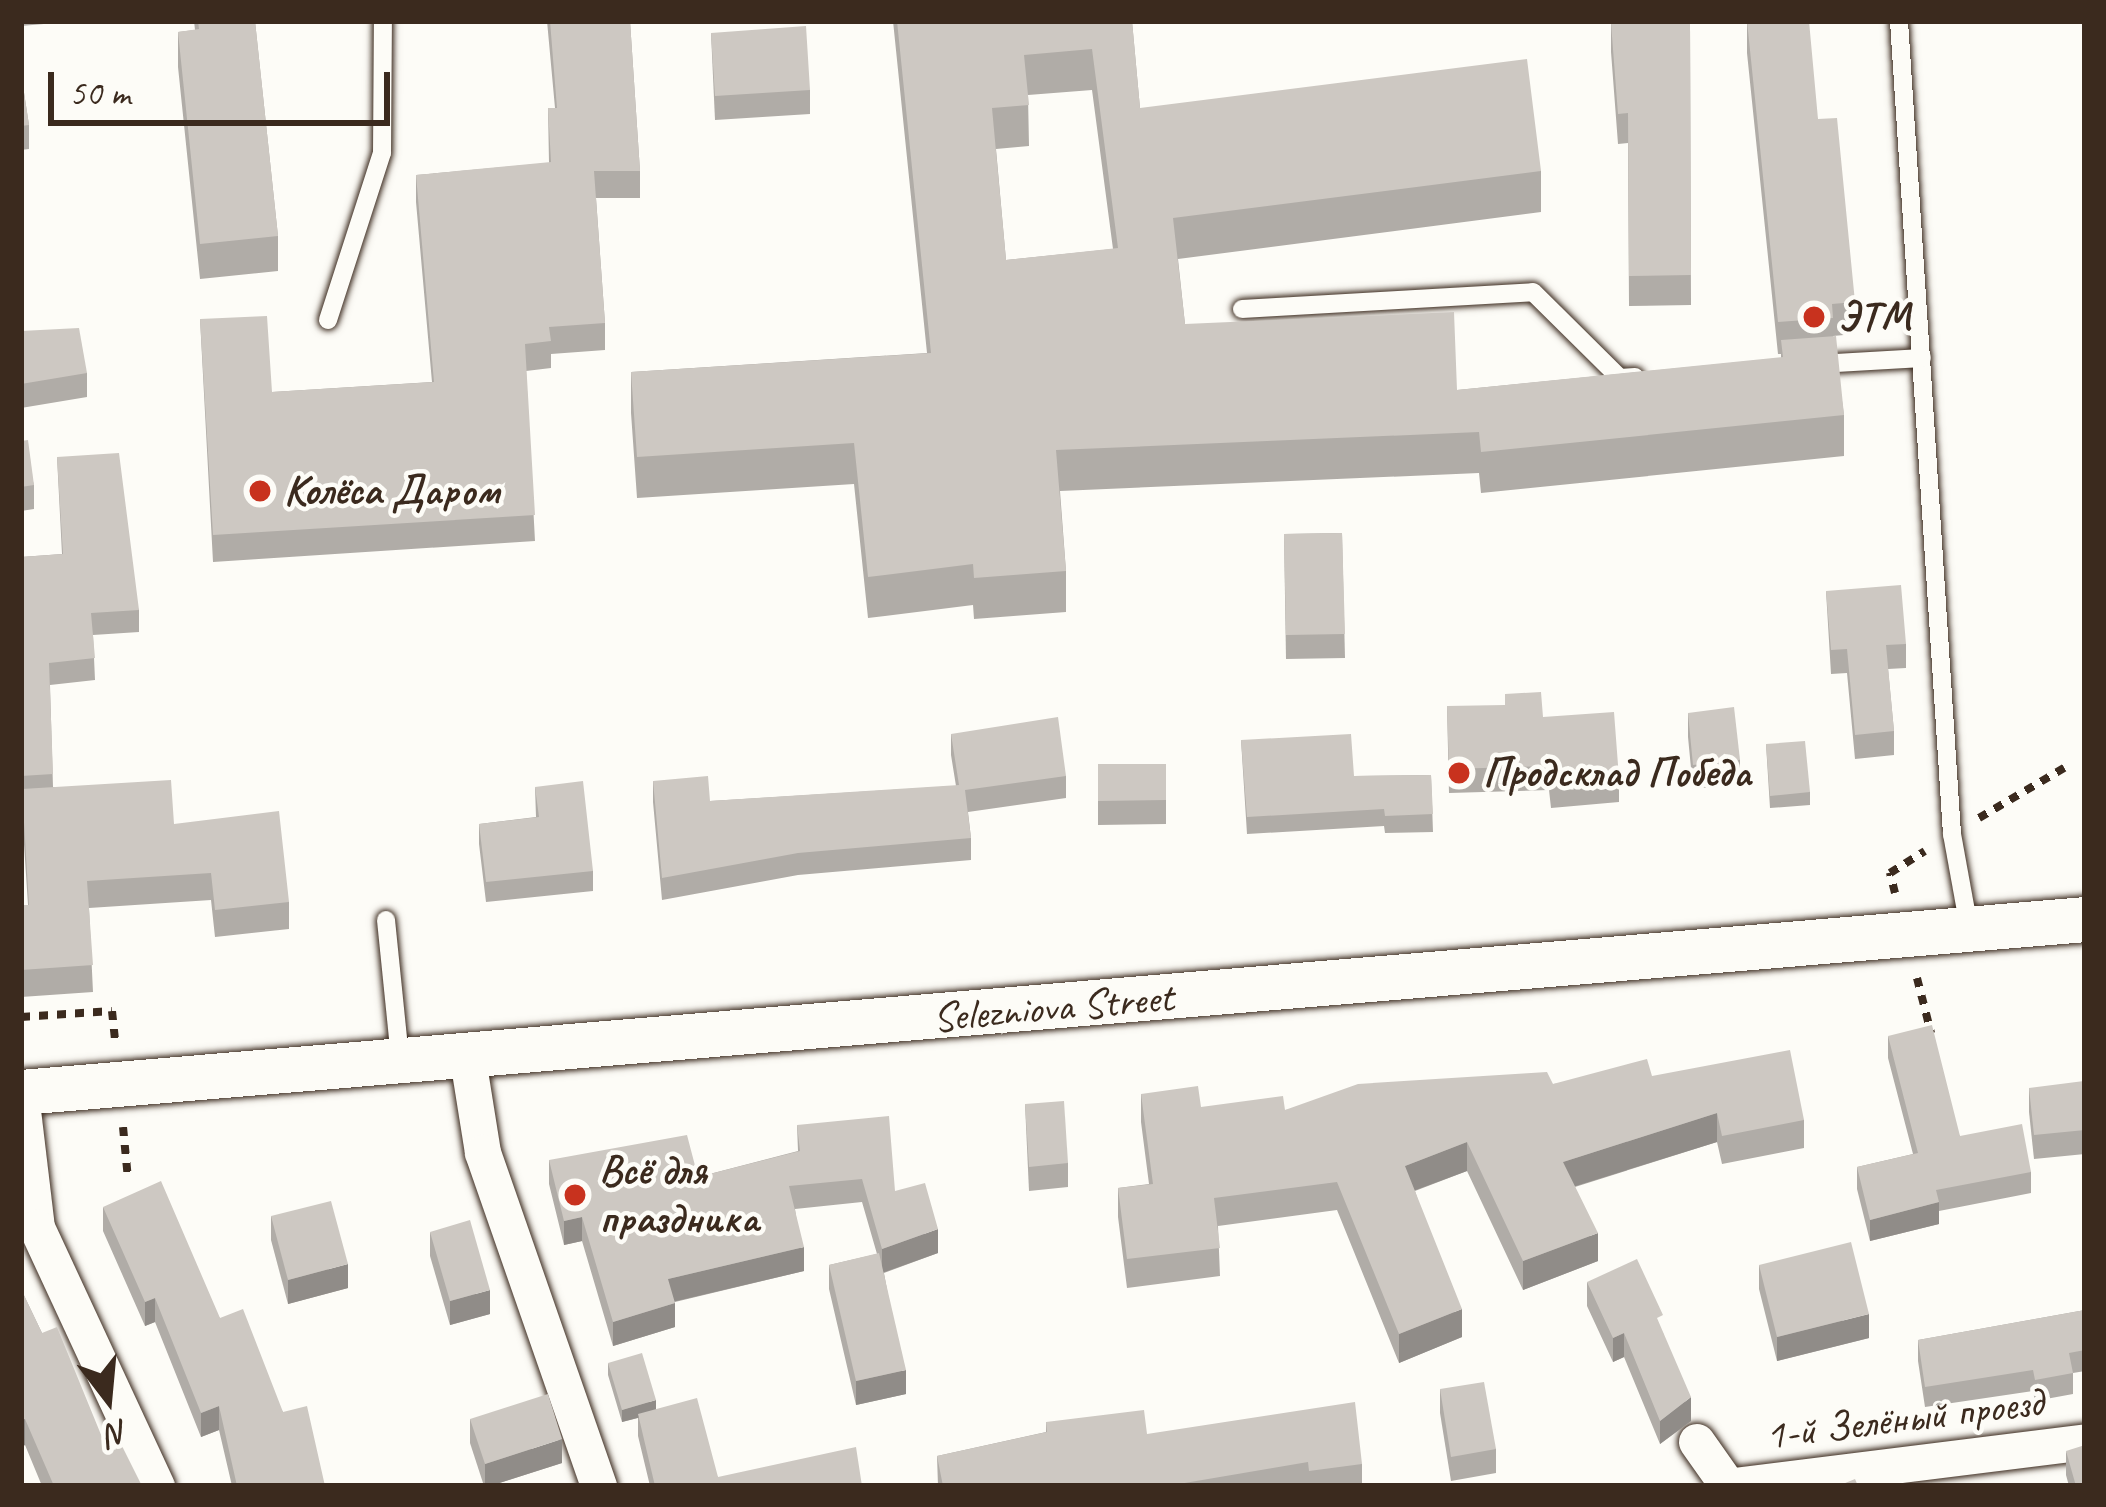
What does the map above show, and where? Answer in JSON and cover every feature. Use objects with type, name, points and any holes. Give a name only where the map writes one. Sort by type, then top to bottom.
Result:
[{"type":"street","name":"Selezniova Street","points":[[21,1093],[468,1059],[2085,919]]},
{"type":"street","points":[[468,1059],[483,1153],[599,1486]]},
{"type":"street","points":[[21,1093],[37,1228],[157,1486]]},
{"type":"street","points":[[1697,1442],[1731,1486]]},
{"type":"street","name":"1-й Зелёный проезд","points":[[1731,1486],[2085,1442]]},
{"type":"lane","points":[[328,320],[382,153],[382,21]]},
{"type":"lane","points":[[1899,21],[1952,834],[1969,928]]},
{"type":"lane","points":[[1241,309],[1533,292],[1620,378],[1666,374]]},
{"type":"lane","points":[[1806,365],[1922,358]]},
{"type":"lane","points":[[386,920],[401,1064]]},
{"type":"path","points":[[21,1017],[112,1011]]},
{"type":"building","points":[[198,21],[255,21],[278,236],[200,244],[178,32],[199,29]]},
{"type":"building","points":[[550,21],[630,21],[640,171],[594,171],[605,323],[549,327],[551,341],[525,344],[535,515],[213,535],[200,319],[267,316],[272,392],[434,382],[416,175],[551,162],[548,108],[557,108]]},
{"type":"building","points":[[897,21],[1132,21],[1140,108],[1527,59],[1541,171],[1173,218],[1185,324],[1454,312],[1457,390],[1783,357],[1781,340],[1836,336],[1844,415],[1481,452],[1479,432],[1056,450],[1066,571],[974,578],[973,564],[868,577],[854,443],[637,457],[631,372],[931,353]],"holes":[[[1092,49],[1118,248],[1006,260],[992,108],[1029,105],[1024,55]]]},
{"type":"building","points":[[1690,21],[1691,275],[1629,276],[1628,113],[1618,114],[1611,23]]},
{"type":"building","points":[[1747,21],[1809,21],[1818,119],[1837,118],[1855,302],[1832,304],[1833,318],[1778,322]]},
{"type":"building","points":[[806,26],[810,90],[715,96],[711,33]]},
{"type":"building","points":[[21,73],[29,125],[21,126]]},
{"type":"building","points":[[79,328],[87,373],[21,384],[21,331]]},
{"type":"building","points":[[28,440],[34,485],[21,487],[21,441]]},
{"type":"building","points":[[119,453],[139,610],[91,613],[95,658],[49,663],[53,774],[21,776],[21,557],[63,554],[57,457]]},
{"type":"building","points":[[1342,533],[1345,634],[1286,635],[1284,534]]},
{"type":"building","points":[[1901,585],[1906,644],[1886,645],[1894,731],[1855,735],[1847,649],[1831,650],[1826,591]]},
{"type":"building","points":[[1541,692],[1543,717],[1614,712],[1619,778],[1551,784],[1549,766],[1449,769],[1447,706],[1505,705],[1505,694]]},
{"type":"building","points":[[1734,707],[1740,760],[1693,765],[1688,713]]},
{"type":"building","points":[[1058,717],[1066,776],[965,790],[971,838],[798,853],[662,878],[653,781],[708,776],[710,801],[959,785],[951,734]]},
{"type":"building","points":[[1351,734],[1354,776],[1431,775],[1433,814],[1385,816],[1384,809],[1247,817],[1241,740]]},
{"type":"building","points":[[1805,741],[1810,792],[1770,796],[1766,744]]},
{"type":"building","points":[[1098,764],[1166,764],[1166,800],[1098,801]]},
{"type":"building","points":[[171,780],[174,824],[279,811],[289,902],[215,910],[211,873],[87,881],[93,965],[21,970],[21,905],[29,905],[22,789]]},
{"type":"building","points":[[583,781],[593,871],[486,882],[479,824],[539,817],[535,787]]},
{"type":"building","points":[[1932,1025],[1960,1136],[2022,1124],[2031,1172],[1936,1190],[1939,1202],[1870,1220],[1857,1167],[1918,1153],[1888,1036]]},
{"type":"building","points":[[1790,1050],[1804,1120],[1722,1136],[1717,1113],[1563,1162],[1598,1233],[1523,1261],[1467,1142],[1405,1166],[1462,1309],[1399,1334],[1337,1182],[1214,1198],[1220,1248],[1127,1259],[1118,1188],[1153,1184],[1141,1094],[1198,1086],[1201,1107],[1283,1096],[1285,1110],[1358,1084],[1547,1072],[1553,1084],[1647,1059],[1652,1076]]},
{"type":"building","points":[[2084,1081],[2085,1130],[2034,1135],[2029,1088]]},
{"type":"building","points":[[1064,1101],[1068,1163],[1029,1167],[1025,1104]]},
{"type":"building","points":[[889,1116],[895,1191],[925,1183],[938,1229],[882,1249],[862,1179],[789,1186],[804,1247],[668,1279],[675,1303],[613,1322],[582,1217],[564,1221],[549,1160],[687,1135],[698,1177],[800,1151],[797,1125]]},
{"type":"building","points":[[161,1181],[220,1318],[243,1309],[283,1412],[307,1406],[325,1486],[237,1486],[219,1406],[201,1413],[155,1298],[145,1302],[103,1207]]},
{"type":"building","points":[[331,1201],[348,1264],[288,1280],[271,1216]]},
{"type":"building","points":[[470,1220],[490,1290],[450,1301],[430,1232]]},
{"type":"building","points":[[1851,1242],[1869,1314],[1777,1337],[1759,1265]]},
{"type":"building","points":[[879,1253],[906,1370],[856,1381],[829,1265]]},
{"type":"building","points":[[1637,1259],[1663,1315],[1657,1318],[1691,1397],[1660,1421],[1624,1333],[1613,1338],[1587,1282]]},
{"type":"building","points":[[21,1289],[42,1333],[57,1327],[104,1442],[117,1436],[142,1486],[54,1486],[25,1419],[21,1420]]},
{"type":"building","points":[[2085,1310],[2085,1350],[2069,1353],[2073,1373],[2035,1380],[2033,1370],[1925,1387],[1918,1340]]},
{"type":"building","points":[[642,1353],[656,1400],[622,1410],[608,1363]]},
{"type":"building","points":[[1484,1382],[1496,1449],[1451,1457],[1440,1389]]},
{"type":"building","points":[[548,1394],[562,1439],[485,1464],[470,1419]]},
{"type":"building","points":[[697,1398],[718,1477],[856,1447],[862,1486],[655,1486],[638,1414]]},
{"type":"building","points":[[1355,1402],[1362,1464],[1309,1471],[1308,1462],[1167,1486],[943,1486],[937,1456],[1047,1432],[1046,1422],[1144,1410],[1147,1434]]},
{"type":"building","points":[[2085,1445],[2085,1486],[2076,1486],[2066,1451]]},
{"type":"place","name":"ЭТМ","points":[[1814,317]]},
{"type":"place","name":"Колёса Даром","points":[[260,491]]},
{"type":"place","name":"Продсклад Победа","points":[[1459,773]]},
{"type":"place","name":"Всё для праздника","points":[[575,1195]]}]
